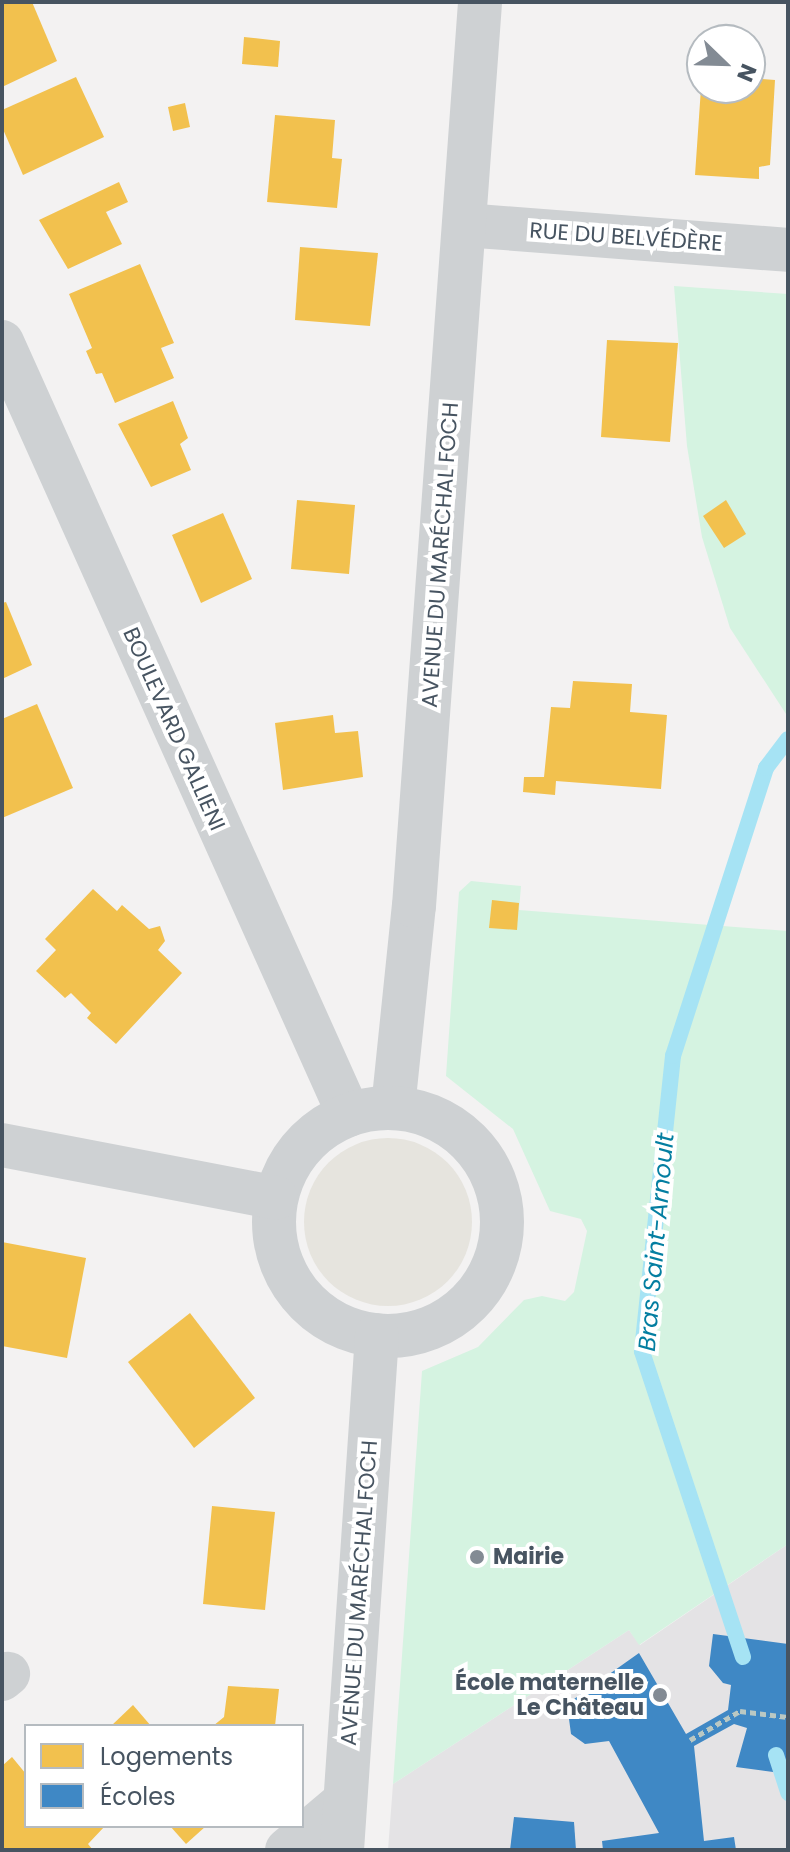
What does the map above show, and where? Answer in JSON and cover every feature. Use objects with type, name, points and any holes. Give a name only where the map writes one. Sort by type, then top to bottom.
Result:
[{"type":"street","name":"AVENUE DU MARÉCHAL FOCH","points":[[393,1108],[415,891],[480,2]]},
{"type":"street","name":"RUE DU BELVÉDÈRE","points":[[464,225],[788,250]]},
{"type":"street","name":"BOULEVARD GALLIENI","points":[[2,342],[349,1115]]},
{"type":"street","points":[[393,1108],[434,1118],[477,1151],[496,1187],[501,1228],[491,1268],[468,1303],[433,1327],[377,1335],[332,1321],[296,1289],[276,1246],[276,1198],[287,1168],[302,1148],[349,1115],[393,1108]]},
{"type":"street","points":[[2,1145],[276,1198]]},
{"type":"street","name":"AVENUE DU MARÉCHAL FOCH","points":[[342,1850],[377,1335]]},
{"type":"street","points":[[287,1850],[345,1801]]},
{"type":"path","points":[[690,1740],[740,1711],[788,1717]]},
{"type":"shaded area","name":"École maternelle Le Château","points":[[788,1544],[788,1850],[388,1850],[393,1784],[629,1630],[640,1645]]},
{"type":"green space","points":[[674,286],[788,294],[788,717],[730,628],[702,537],[687,446]]},
{"type":"green space","points":[[471,881],[521,886],[519,910],[788,931],[788,1544],[639,1645],[629,1630],[393,1784],[422,1371],[478,1347],[524,1300],[542,1296],[565,1301],[574,1292],[587,1231],[581,1219],[550,1211],[513,1129],[446,1076],[459,892]]},
{"type":"sand","points":[[388,1138],[420,1144],[448,1162],[466,1190],[472,1222],[466,1254],[448,1282],[420,1300],[388,1306],[356,1300],[328,1282],[310,1254],[304,1222],[310,1190],[328,1162],[356,1144]]},
{"type":"building: Logements","points":[[2,2],[32,2],[57,61],[2,87]]},
{"type":"building: Logements","points":[[244,37],[280,41],[278,67],[242,64]]},
{"type":"building: Logements","points":[[76,77],[104,137],[23,175],[2,127],[2,110]]},
{"type":"building: Logements","points":[[766,79],[775,80],[770,165],[759,167],[759,179],[695,175],[700,104],[766,104]]},
{"type":"building: Logements","points":[[185,103],[190,127],[173,131],[168,107]]},
{"type":"building: Logements","points":[[275,115],[335,120],[332,158],[342,159],[337,208],[267,202]]},
{"type":"building: Logements","points":[[119,182],[128,202],[106,212],[122,244],[68,269],[39,220]]},
{"type":"building: Logements","points":[[300,247],[378,253],[370,326],[295,320]]},
{"type":"building: Logements","points":[[140,264],[174,343],[161,348],[174,378],[115,403],[102,373],[96,374],[86,351],[92,348],[69,294]]},
{"type":"building: Logements","points":[[607,340],[678,343],[670,442],[601,437]]},
{"type":"building: Logements","points":[[173,401],[188,438],[180,444],[191,470],[151,487],[118,424]]},
{"type":"building: Logements","points":[[297,500],[355,505],[349,574],[291,569]]},
{"type":"building: Logements","points":[[726,500],[746,534],[724,548],[703,516]]},
{"type":"building: Logements","points":[[223,513],[252,579],[201,603],[172,535]]},
{"type":"building: Logements","points":[[6,602],[32,665],[2,679],[2,603]]},
{"type":"building: Logements","points":[[573,681],[632,684],[630,712],[667,715],[661,789],[556,781],[555,795],[523,792],[524,777],[544,777],[551,707],[570,708]]},
{"type":"building: Logements","points":[[37,704],[73,788],[2,818],[2,719]]},
{"type":"building: Logements","points":[[333,715],[335,733],[358,731],[363,777],[283,790],[275,723]]},
{"type":"building: Logements","points":[[93,889],[117,911],[122,905],[149,929],[160,926],[165,941],[158,950],[182,973],[116,1044],[87,1018],[91,1013],[71,993],[65,998],[36,971],[56,950],[45,939]]},
{"type":"building: Logements","points":[[492,900],[519,903],[517,930],[489,928]]},
{"type":"building: Logements","points":[[2,1242],[86,1258],[67,1358],[2,1346]]},
{"type":"building: Logements","points":[[190,1313],[255,1398],[194,1448],[128,1362]]},
{"type":"building: Logements","points":[[212,1506],[275,1512],[265,1610],[203,1604]]},
{"type":"building: Logements","points":[[228,1686],[279,1689],[275,1724],[215,1724],[224,1717]]},
{"type":"building: Logements","points":[[133,1705],[149,1724],[113,1724]]},
{"type":"building: Logements","points":[[12,1757],[24,1772],[24,1828],[103,1828],[88,1844],[93,1850],[2,1850],[2,1766]]},
{"type":"building: Logements","points":[[172,1828],[204,1828],[186,1844]]},
{"type":"building: Écoles","points":[[713,1634],[788,1644],[788,1774],[736,1767],[747,1728],[734,1724],[694,1746],[704,1841],[734,1837],[736,1850],[603,1850],[602,1841],[659,1833],[609,1741],[585,1744],[571,1734],[567,1704],[639,1653],[686,1734],[728,1710],[731,1685],[723,1683],[709,1666]]},
{"type":"building: Écoles","points":[[514,1817],[574,1822],[576,1850],[510,1850]]},
{"type":"waterway","name":"Bras Saint-Arnoult","points":[[743,1657],[642,1351],[673,1056],[766,768],[788,739]]},
{"type":"waterway","name":"Bras Saint-Arnoult","points":[[776,1755],[788,1793]]},
{"type":"place","name":"Mairie","points":[[477,1557]]},
{"type":"place","name":"École maternelle Le Château","points":[[660,1695]]}]
